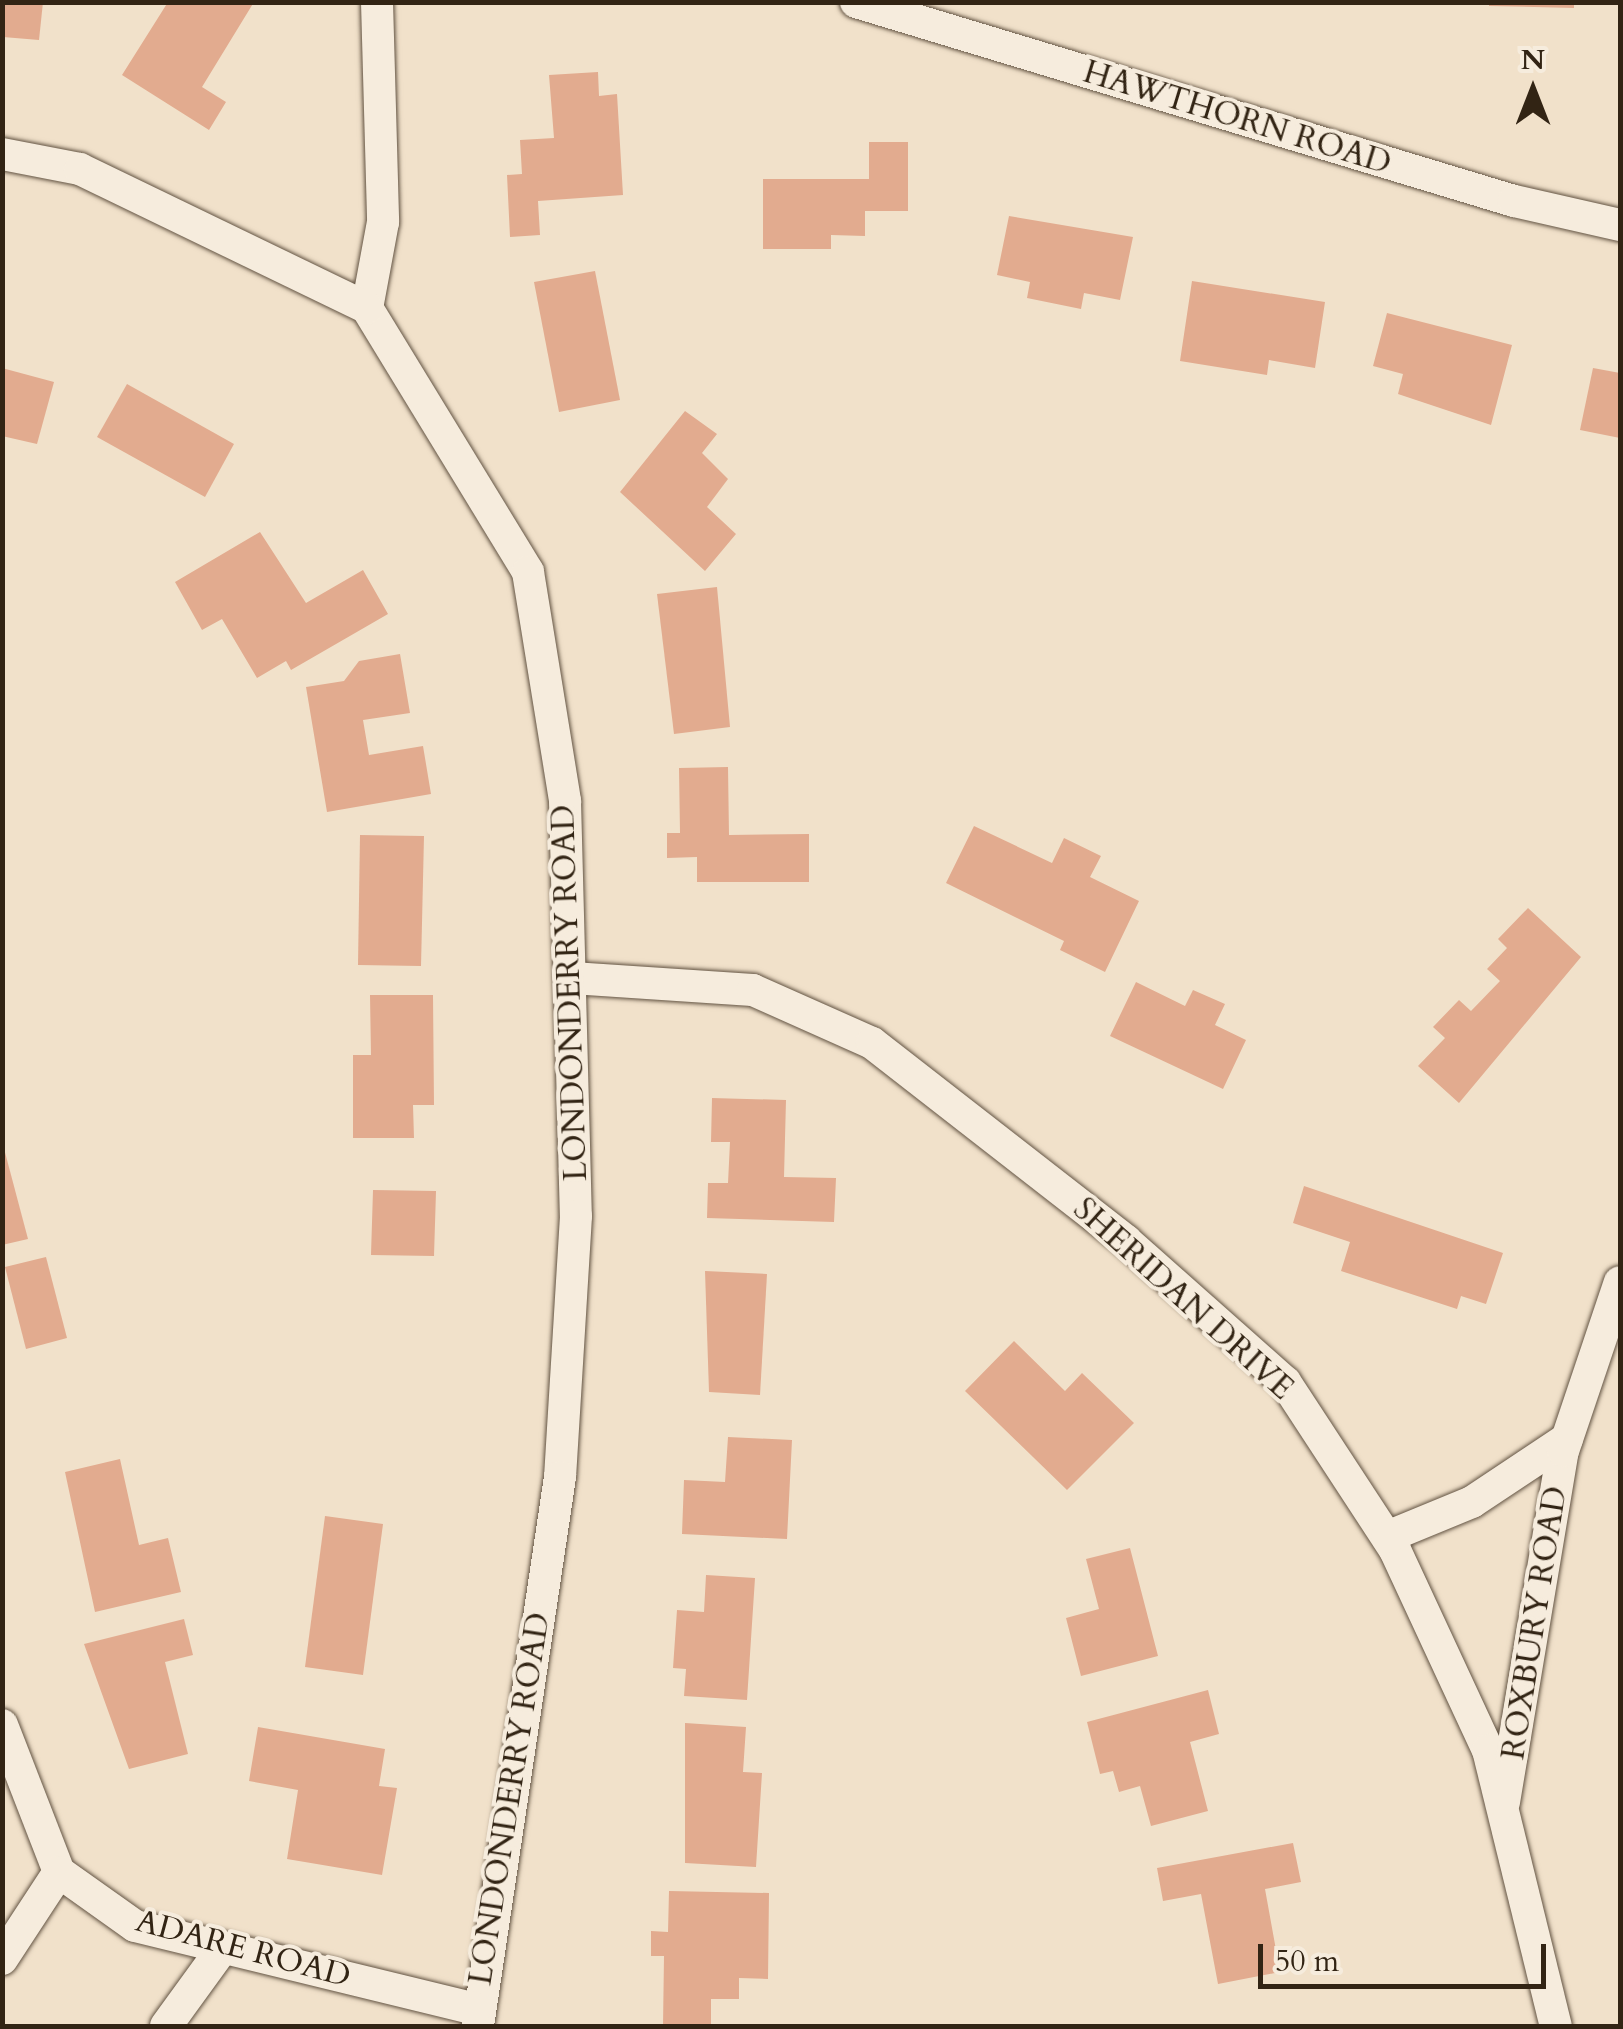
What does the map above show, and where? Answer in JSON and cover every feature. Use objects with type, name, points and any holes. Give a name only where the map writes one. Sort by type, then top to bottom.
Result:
[{"type":"street","points":[[2,154],[80,168],[367,308],[383,222],[377,2]]},
{"type":"street","name":"HAWTHORN ROAD","points":[[856,2],[1496,196],[1620,224]]},
{"type":"street","name":"LONDONDERRY ROAD","points":[[367,308],[528,572],[565,801],[576,1216],[560,1477],[477,2018]]},
{"type":"street","name":"SHERIDAN DRIVE","points":[[572,978],[753,990],[872,1043],[1126,1241],[1286,1382],[1387,1537],[1488,1750],[1556,2026]]},
{"type":"street","name":"ROXBURY ROAD","points":[[1502,1806],[1567,1438],[1620,1282]]},
{"type":"street","name":"ROXBURY ROAD","points":[[1387,1537],[1472,1502],[1567,1438]]},
{"type":"street","points":[[2,1725],[59,1872],[2,1959]]},
{"type":"street","name":"ADARE ROAD","points":[[59,1872],[135,1926],[477,2018]]},
{"type":"street","points":[[166,2026],[222,1949]]},
{"type":"building","points":[[3,2],[43,2],[39,40],[3,37]]},
{"type":"building","points":[[168,2],[254,2],[202,87],[226,102],[209,130],[122,75]]},
{"type":"building","points":[[1489,2],[1574,2],[1574,8],[1489,6]]},
{"type":"building","points":[[598,72],[599,96],[617,94],[623,195],[538,201],[540,235],[510,237],[507,175],[522,174],[520,140],[554,138],[549,75]]},
{"type":"building","points":[[869,142],[908,142],[908,211],[865,211],[865,236],[831,235],[831,249],[763,249],[763,179],[869,179]]},
{"type":"building","points":[[1009,216],[1133,237],[1120,300],[1084,293],[1081,309],[1027,298],[1030,282],[997,275]]},
{"type":"building","points":[[595,271],[620,400],[559,412],[534,282]]},
{"type":"building","points":[[1192,281],[1325,302],[1315,368],[1269,360],[1267,375],[1180,361]]},
{"type":"building","points":[[1387,313],[1512,345],[1491,425],[1398,394],[1403,374],[1373,366]]},
{"type":"building","points":[[2,368],[54,382],[37,444],[2,436]]},
{"type":"building","points":[[1593,368],[1620,373],[1620,438],[1580,430]]},
{"type":"building","points":[[127,384],[234,444],[205,497],[97,437]]},
{"type":"building","points":[[685,411],[717,434],[702,453],[728,479],[707,507],[736,534],[705,571],[620,492]]},
{"type":"building","points":[[260,532],[306,603],[363,570],[388,614],[291,670],[286,661],[257,678],[222,619],[202,630],[175,582]]},
{"type":"building","points":[[717,587],[730,727],[674,734],[657,594]]},
{"type":"building","points":[[400,654],[410,713],[363,720],[369,755],[423,746],[431,794],[327,812],[306,687],[344,681],[359,661]]},
{"type":"building","points":[[728,767],[729,835],[809,834],[809,882],[697,882],[697,857],[667,858],[667,833],[680,833],[679,768]]},
{"type":"building","points":[[974,826],[1052,863],[1064,838],[1101,856],[1090,877],[1139,901],[1105,972],[1060,950],[1064,941],[946,883]]},
{"type":"building","points":[[360,835],[424,836],[421,966],[358,965]]},
{"type":"building","points":[[1528,908],[1581,957],[1459,1103],[1418,1066],[1445,1038],[1433,1027],[1459,1000],[1471,1011],[1500,981],[1487,969],[1507,948],[1498,939]]},
{"type":"building","points":[[1136,982],[1185,1006],[1193,990],[1225,1004],[1215,1025],[1246,1040],[1223,1089],[1110,1036]]},
{"type":"building","points":[[370,995],[433,995],[434,1105],[413,1105],[414,1138],[353,1138],[353,1055],[371,1055]]},
{"type":"building","points":[[712,1098],[786,1100],[784,1177],[836,1178],[834,1222],[707,1218],[708,1183],[728,1183],[730,1142],[711,1142]]},
{"type":"building","points":[[2,1141],[28,1239],[2,1245]]},
{"type":"building","points":[[1304,1186],[1503,1253],[1486,1304],[1461,1296],[1457,1309],[1341,1271],[1350,1242],[1293,1223]]},
{"type":"building","points":[[373,1190],[436,1191],[434,1256],[371,1255]]},
{"type":"building","points":[[46,1257],[67,1338],[26,1349],[5,1267]]},
{"type":"building","points":[[705,1271],[767,1274],[760,1395],[709,1392]]},
{"type":"building","points":[[1014,1341],[1065,1391],[1082,1373],[1134,1423],[1067,1490],[965,1391]]},
{"type":"building","points":[[728,1437],[792,1440],[787,1539],[682,1534],[684,1480],[725,1482]]},
{"type":"building","points":[[120,1459],[139,1545],[168,1538],[181,1592],[95,1612],[65,1472]]},
{"type":"building","points":[[325,1516],[383,1524],[363,1675],[305,1667]]},
{"type":"building","points":[[1130,1548],[1158,1656],[1081,1676],[1066,1618],[1099,1609],[1086,1559]]},
{"type":"building","points":[[706,1575],[755,1578],[747,1700],[684,1696],[686,1669],[673,1668],[677,1610],[704,1612]]},
{"type":"building","points":[[184,1619],[193,1655],[165,1662],[188,1754],[129,1769],[84,1644]]},
{"type":"building","points":[[1208,1690],[1219,1734],[1190,1742],[1208,1811],[1151,1826],[1140,1786],[1119,1792],[1113,1771],[1100,1774],[1087,1722]]},
{"type":"building","points":[[685,1723],[746,1727],[743,1772],[762,1773],[756,1867],[685,1863]]},
{"type":"building","points":[[258,1727],[385,1749],[379,1786],[397,1788],[382,1875],[287,1859],[298,1790],[249,1781]]},
{"type":"building","points":[[1293,1843],[1301,1882],[1265,1889],[1280,1972],[1218,1984],[1201,1894],[1163,1901],[1157,1868]]},
{"type":"building","points":[[669,1891],[769,1893],[768,1979],[739,1978],[739,1999],[711,1999],[711,2026],[663,2026],[664,1956],[651,1956],[651,1931],[668,1932]]}]
